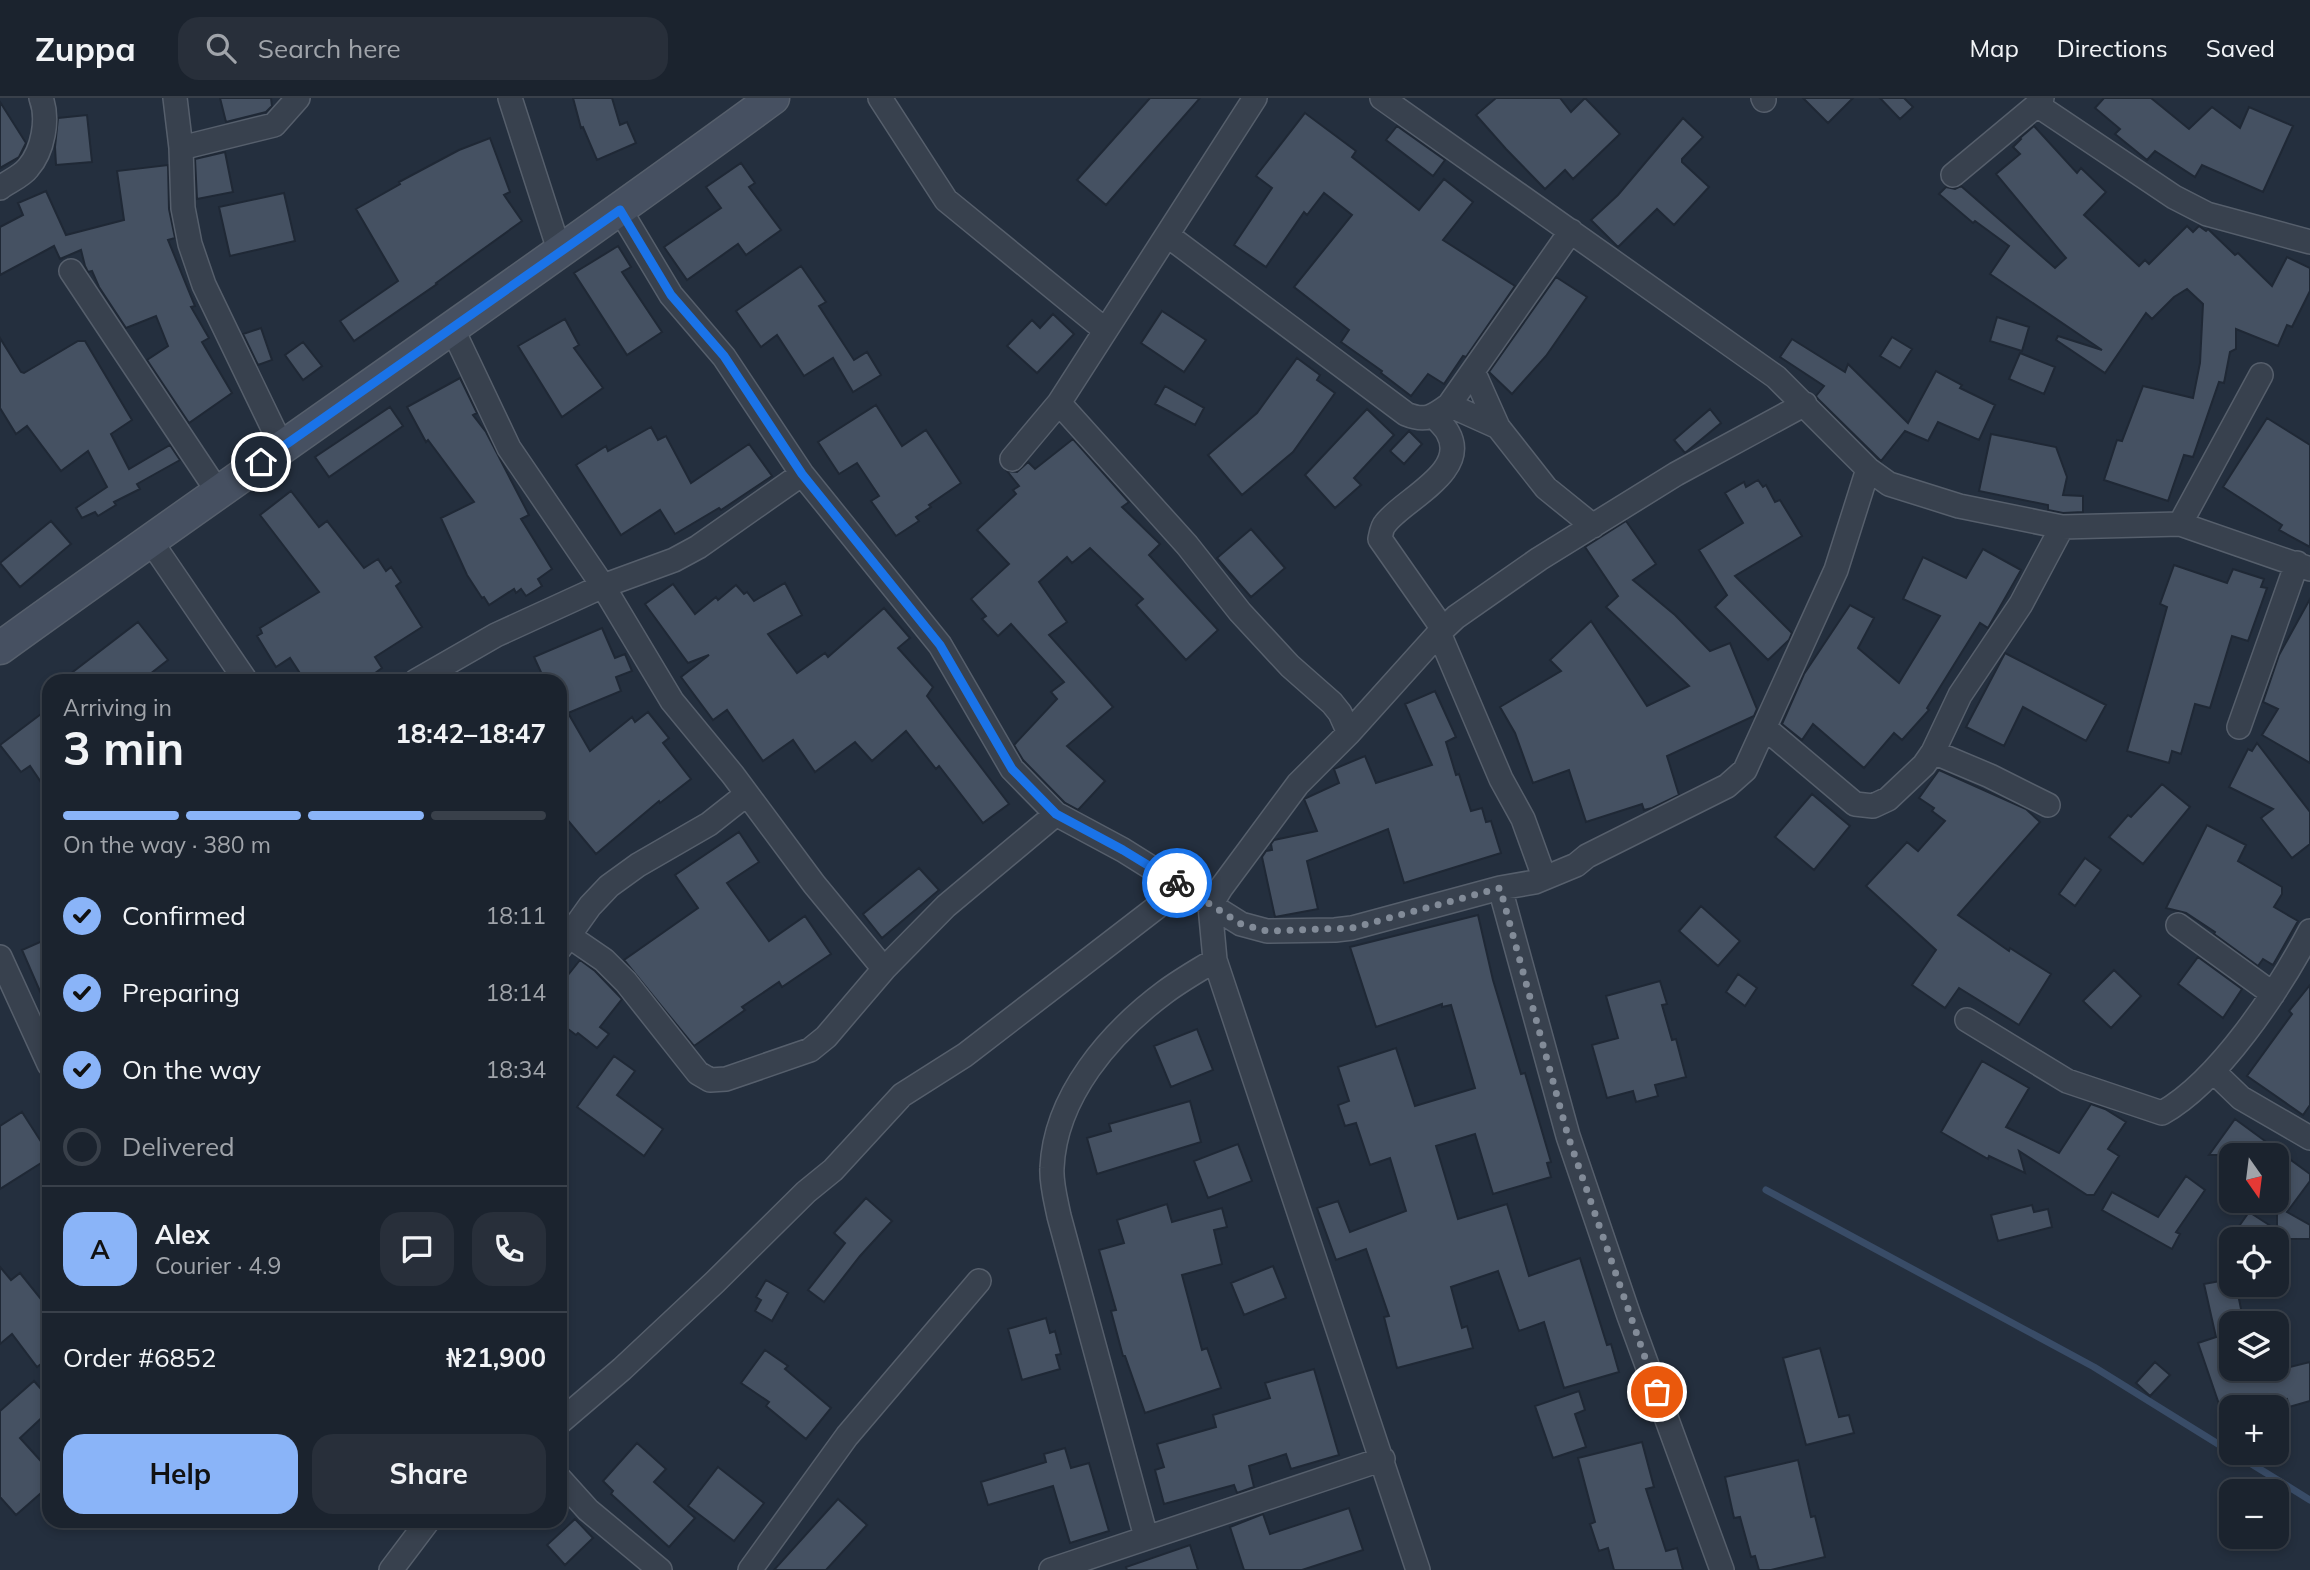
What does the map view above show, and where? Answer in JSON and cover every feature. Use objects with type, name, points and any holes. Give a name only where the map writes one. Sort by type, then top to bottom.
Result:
[{"type":"main road","points":[[0,648],[560,253],[773,98]]},
{"type":"street","points":[[0,188],[28,169],[42,140],[45,108],[41,98]]},
{"type":"street","points":[[175,98],[181,148],[183,208],[190,244],[204,285],[282,447]]},
{"type":"street","points":[[181,148],[274,125],[298,98]]},
{"type":"street","points":[[510,98],[560,253]]},
{"type":"street","points":[[880,98],[946,200],[1105,330]]},
{"type":"street","points":[[1012,459],[1059,403],[1255,98]]},
{"type":"street","points":[[1382,98],[1776,377],[1868,469],[1889,484],[1959,506],[2062,527],[2180,524],[2303,566],[2239,727]]},
{"type":"street","points":[[1953,175],[2040,102],[2174,197],[2207,214],[2310,242]]},
{"type":"street","points":[[620,210],[671,295],[724,356],[802,474],[940,645],[1012,769],[1056,814],[1123,850],[1241,924],[1267,931],[1335,930],[1500,888],[1522,886],[1576,865],[1587,856],[1727,786],[1745,770],[1836,570],[1868,469]]},
{"type":"street","points":[[1167,235],[1406,414],[1420,420],[1441,410],[1472,371],[1571,231]]},
{"type":"street","points":[[71,271],[218,492]]},
{"type":"street","points":[[453,328],[509,447],[603,586],[672,701],[747,794],[814,884],[884,968]]},
{"type":"street","points":[[1472,371],[1498,427],[1546,488],[1592,526]]},
{"type":"street","points":[[2180,524],[2260,375]]},
{"type":"street","points":[[1059,403],[1188,545],[1191,553],[1259,632],[1290,666],[1340,713],[1349,733]]},
{"type":"street","points":[[1418,1570],[1215,960],[1210,906],[1240,860],[1298,784],[1456,617],[1529,566],[1675,474],[1805,404]]},
{"type":"street","points":[[1441,410],[1498,427]]},
{"type":"street","points":[[1441,410],[1452,448],[1449,464],[1421,494],[1384,524],[1380,539],[1441,631],[1502,779],[1523,819],[1544,877]]},
{"type":"street","points":[[428,674],[496,635],[603,586],[674,560],[698,547],[802,474]]},
{"type":"street","points":[[1765,728],[1855,804],[1873,806],[1888,799],[1924,765],[1933,752],[1960,695],[2021,604],[2062,527]]},
{"type":"street","points":[[150,540],[241,674]]},
{"type":"street","points":[[1933,752],[2048,805]]},
{"type":"street","points":[[567,938],[590,906],[609,886],[638,865],[709,824],[747,794]]},
{"type":"street","points":[[567,943],[604,960],[698,1073],[710,1080],[726,1079],[810,1050],[826,1037],[884,968],[946,906],[1056,814]]},
{"type":"street","points":[[567,1416],[715,1282],[806,1192],[834,1170],[902,1095],[965,1055],[1183,887]]},
{"type":"street","points":[[1500,888],[1568,1136],[1629,1316],[1722,1570]]},
{"type":"street","points":[[2178,925],[2273,994]]},
{"type":"street","points":[[1967,1020],[2067,1081],[2162,1114],[2182,1102],[2213,1071],[2273,994],[2307,942]]},
{"type":"street","points":[[1,960],[42,1049]]},
{"type":"street","points":[[1146,1537],[1059,1216],[1052,1170],[1057,1131],[1073,1094],[1101,1052],[1130,1021],[1166,991],[1215,960]]},
{"type":"street","points":[[2213,1071],[2241,1098],[2310,1138]]},
{"type":"street","points":[[750,1570],[847,1436],[979,1281]]},
{"type":"street","points":[[1051,1570],[1383,1459]]},
{"type":"street","points":[[567,1487],[587,1510],[660,1570]]},
{"type":"street","points":[[391,1570],[423,1528]]},
{"type":"building","points":[[220,98],[271,98],[272,106],[266,112],[226,122]]},
{"type":"building","points":[[573,98],[612,98],[620,125],[627,122],[636,143],[597,160],[583,127],[581,128]]},
{"type":"building","points":[[1150,98],[1200,98],[1106,205],[1077,180]]},
{"type":"building","points":[[1496,98],[1560,98],[1571,112],[1585,98],[1620,134],[1573,179],[1565,170],[1545,189],[1476,115]]},
{"type":"building","points":[[1803,98],[1853,98],[1828,123]]},
{"type":"building","points":[[1880,98],[1904,98],[1913,107],[1900,119]]},
{"type":"building","points":[[2104,98],[2151,98],[2189,129],[2212,107],[2240,128],[2249,107],[2293,126],[2263,192],[2202,165],[2195,177],[2155,151],[2147,160],[2115,134],[2120,129],[2095,108]]},
{"type":"building","points":[[0,102],[26,143],[19,157],[0,168]]},
{"type":"building","points":[[1305,113],[1356,151],[1352,157],[1419,210],[1444,179],[1473,202],[1443,240],[1515,286],[1444,384],[1428,374],[1411,396],[1341,342],[1349,330],[1294,287],[1352,215],[1324,193],[1307,215],[1304,212],[1266,267],[1234,245],[1272,188],[1256,176]]},
{"type":"building","points":[[87,115],[92,162],[56,165],[58,118]]},
{"type":"building","points":[[1683,118],[1703,137],[1682,162],[1709,187],[1674,225],[1657,209],[1618,247],[1591,220],[1618,195]]},
{"type":"building","points":[[1397,126],[1445,160],[1433,176],[1386,140]]},
{"type":"building","points":[[2034,126],[2077,173],[2081,168],[2106,192],[2084,215],[2139,266],[2145,260],[2149,264],[2187,226],[2193,232],[2199,226],[2206,231],[2208,229],[2235,255],[2238,253],[2272,286],[2287,257],[2310,268],[2310,291],[2292,327],[2287,325],[2278,346],[2236,329],[2236,349],[2230,352],[2224,383],[2219,382],[2193,457],[2184,455],[2168,501],[2104,480],[2117,440],[2122,441],[2143,386],[2193,398],[2200,363],[2203,304],[2187,289],[2174,297],[2152,319],[2146,313],[2105,373],[2056,340],[2058,336],[2102,350],[1990,274],[2009,246],[1975,221],[1973,223],[1939,194],[1946,187],[1955,189],[1961,186],[2055,268],[2066,258],[1996,174],[2020,154],[2013,147]]},
{"type":"building","points":[[490,138],[510,192],[504,195],[522,221],[354,341],[340,321],[398,281],[356,209],[459,150]]},
{"type":"building","points":[[225,152],[233,192],[197,199],[195,159]]},
{"type":"building","points":[[741,163],[755,183],[749,187],[781,230],[746,255],[738,244],[687,280],[664,247],[721,208],[706,187]]},
{"type":"building","points":[[168,165],[169,209],[175,238],[168,240],[195,306],[191,307],[209,338],[202,342],[232,393],[189,423],[147,360],[168,346],[156,316],[126,328],[99,287],[92,271],[88,272],[81,250],[60,259],[54,246],[0,275],[0,227],[23,215],[18,203],[46,191],[66,235],[124,220],[117,171]]},
{"type":"building","points":[[284,193],[295,241],[230,256],[219,207]]},
{"type":"building","points":[[618,246],[631,267],[622,272],[662,332],[627,355],[574,273]]},
{"type":"building","points":[[801,266],[826,302],[819,306],[854,360],[867,352],[881,375],[853,392],[833,358],[804,376],[777,335],[761,347],[736,311]]},
{"type":"building","points":[[1556,277],[1587,297],[1546,356],[1512,394],[1489,372]]},
{"type":"building","points":[[1162,311],[1206,340],[1184,372],[1141,343]]},
{"type":"building","points":[[1053,314],[1074,334],[1037,373],[1007,346],[1032,320],[1040,328]]},
{"type":"building","points":[[1997,317],[2029,327],[2022,351],[1990,341]]},
{"type":"building","points":[[565,319],[579,345],[574,348],[603,388],[562,417],[518,346]]},
{"type":"building","points":[[261,328],[272,360],[258,365],[243,334]]},
{"type":"building","points":[[1892,337],[1912,349],[1900,368],[1880,356]]},
{"type":"building","points":[[0,338],[24,373],[78,341],[85,341],[132,420],[111,434],[129,469],[170,445],[180,460],[137,484],[140,489],[114,502],[116,505],[98,516],[95,512],[82,518],[76,508],[107,487],[88,451],[61,471],[27,426],[16,434],[0,408]]},
{"type":"building","points":[[1792,339],[1845,372],[1848,364],[1908,423],[1936,371],[1962,385],[1960,388],[1995,405],[1979,440],[1938,422],[1928,441],[1905,431],[1881,461],[1818,399],[1816,396],[1824,386],[1780,357]]},
{"type":"building","points":[[303,342],[322,366],[303,380],[285,355]]},
{"type":"building","points":[[2020,353],[2055,367],[2044,394],[2009,379]]},
{"type":"building","points":[[1297,358],[1320,375],[1317,380],[1335,393],[1293,452],[1242,495],[1208,455],[1257,413]]},
{"type":"building","points":[[460,378],[477,413],[473,415],[486,432],[529,515],[521,519],[552,569],[538,579],[542,586],[526,596],[521,589],[516,593],[514,589],[489,605],[467,575],[441,518],[474,502],[428,440],[426,442],[407,407]]},
{"type":"building","points":[[1165,386],[1204,408],[1195,425],[1155,404]]},
{"type":"building","points":[[876,405],[902,446],[926,430],[961,483],[929,505],[931,507],[916,517],[919,521],[896,536],[871,501],[879,496],[857,463],[839,474],[818,442]]},
{"type":"building","points":[[390,407],[403,426],[329,477],[315,457]]},
{"type":"building","points":[[1367,409],[1394,435],[1354,478],[1361,485],[1335,508],[1305,475]]},
{"type":"building","points":[[1710,409],[1721,423],[1685,453],[1674,440]]},
{"type":"building","points":[[2267,418],[2310,445],[2310,547],[2279,530],[2282,525],[2223,487]]},
{"type":"building","points":[[651,427],[658,440],[666,436],[691,483],[749,444],[772,476],[721,510],[719,508],[675,534],[660,510],[621,535],[576,465],[606,446],[608,451]]},
{"type":"building","points":[[1409,431],[1422,444],[1404,464],[1390,451]]},
{"type":"building","points":[[1991,434],[2056,447],[2067,477],[2063,495],[2083,496],[2083,512],[2063,513],[2048,510],[2048,505],[1979,491]]},
{"type":"building","points":[[1073,439],[1129,502],[1122,507],[1160,544],[1149,555],[1218,630],[1186,660],[1136,605],[1143,599],[1090,548],[1072,563],[1067,557],[1039,582],[1067,622],[1049,635],[1113,707],[1067,746],[1105,781],[1078,810],[1065,803],[1023,760],[1014,745],[1057,699],[1051,692],[1064,682],[1011,624],[998,636],[982,619],[986,616],[971,599],[1009,564],[977,530],[1016,494],[1013,490],[1019,486],[1007,471],[1017,472],[1028,462],[1035,469]]},
{"type":"building","points":[[1758,480],[1763,487],[1766,485],[1775,502],[1780,500],[1802,536],[1735,576],[1792,633],[1789,640],[1768,660],[1715,607],[1727,595],[1699,550],[1743,523],[1725,493],[1744,482],[1746,487]]},
{"type":"building","points":[[291,491],[319,527],[327,521],[364,568],[378,559],[386,571],[391,567],[401,582],[396,586],[422,627],[375,657],[382,668],[374,674],[300,674],[290,658],[276,667],[257,636],[262,633],[260,628],[319,592],[260,515]]},
{"type":"building","points":[[51,521],[71,544],[20,587],[0,563]]},
{"type":"building","points":[[1626,521],[1656,564],[1633,580],[1675,615],[1710,651],[1730,643],[1757,709],[1754,716],[1667,756],[1679,795],[1652,808],[1644,810],[1642,804],[1586,822],[1569,770],[1533,783],[1515,733],[1500,707],[1561,671],[1550,660],[1591,621],[1647,706],[1689,686],[1606,607],[1618,596],[1585,547]]},
{"type":"building","points":[[1251,529],[1285,568],[1251,597],[1217,558]]},
{"type":"building","points":[[1983,549],[2021,570],[1988,628],[1980,623],[1927,708],[1929,710],[1902,740],[1894,733],[1864,768],[1813,724],[1802,740],[1782,724],[1804,674],[1850,605],[1874,618],[1858,648],[1899,683],[1940,616],[1903,599],[1923,557],[1966,578]]},
{"type":"building","points":[[2174,565],[2227,583],[2233,569],[2264,579],[2261,587],[2267,588],[2248,641],[2232,636],[2210,708],[2195,704],[2181,754],[2172,751],[2169,763],[2127,751],[2167,607],[2160,604]]},
{"type":"building","points":[[785,583],[802,615],[768,634],[797,673],[825,653],[828,657],[884,608],[910,638],[898,648],[933,687],[927,696],[1009,804],[983,823],[939,766],[936,769],[906,731],[872,761],[855,742],[815,772],[793,740],[763,761],[727,710],[713,720],[681,677],[709,655],[688,663],[645,604],[673,584],[695,614],[736,585],[754,601]]},
{"type":"building","points":[[2310,599],[2310,763],[2262,735],[2278,709],[2263,702],[2279,655]]},
{"type":"building","points":[[138,622],[168,660],[150,674],[70,674]]},
{"type":"building","points":[[602,628],[615,658],[625,654],[632,671],[616,677],[621,691],[568,713],[590,751],[632,717],[635,722],[648,712],[669,738],[663,743],[691,779],[660,803],[659,801],[596,854],[567,819],[567,674],[542,674],[534,657]]},
{"type":"building","points":[[2005,653],[2106,705],[2086,741],[2023,707],[2004,746],[1966,727]]},
{"type":"building","points":[[1435,691],[1456,737],[1446,742],[1456,775],[1459,774],[1471,811],[1482,808],[1486,822],[1491,821],[1501,853],[1404,883],[1388,829],[1307,861],[1318,909],[1275,917],[1262,857],[1266,851],[1272,850],[1271,844],[1274,840],[1317,831],[1304,799],[1339,783],[1334,769],[1365,756],[1376,783],[1432,765],[1405,704]]},
{"type":"building","points":[[42,713],[42,784],[30,766],[21,772],[0,745]]},
{"type":"building","points":[[2257,743],[2310,812],[2310,844],[2292,858],[2261,818],[2273,809],[2229,787],[2248,749],[2252,751]]},
{"type":"building","points":[[1939,770],[2026,809],[2040,822],[1958,915],[2009,951],[2010,948],[2051,974],[2019,1025],[1959,988],[1945,1008],[1912,985],[1936,950],[1866,886],[1907,842],[1918,851],[1945,821],[1932,811],[1934,808],[1919,798]]},
{"type":"building","points":[[2162,784],[2190,807],[2143,864],[2109,837],[2128,815],[2131,817]]},
{"type":"building","points":[[1812,794],[1850,826],[1814,870],[1775,837]]},
{"type":"building","points":[[2207,825],[2246,845],[2238,861],[2282,887],[2282,894],[2274,907],[2298,921],[2273,965],[2263,959],[2258,966],[2186,913],[2166,908]]},
{"type":"building","points":[[739,832],[759,862],[727,883],[769,941],[805,916],[831,954],[782,987],[779,982],[742,1007],[745,1010],[694,1046],[624,960],[698,908],[675,875]]},
{"type":"building","points":[[2085,858],[2101,870],[2075,906],[2059,894]]},
{"type":"building","points":[[919,868],[939,890],[882,938],[863,914]]},
{"type":"building","points":[[1701,906],[1740,941],[1718,966],[1679,931]]},
{"type":"building","points":[[1478,915],[1493,980],[1521,1074],[1525,1073],[1551,1162],[1547,1163],[1551,1177],[1493,1194],[1475,1134],[1436,1146],[1458,1219],[1507,1204],[1529,1276],[1580,1258],[1607,1345],[1611,1344],[1619,1372],[1564,1388],[1544,1322],[1519,1331],[1498,1271],[1451,1287],[1462,1328],[1467,1326],[1473,1348],[1397,1368],[1384,1317],[1389,1316],[1366,1249],[1336,1260],[1317,1208],[1338,1201],[1350,1232],[1406,1211],[1390,1158],[1370,1165],[1356,1123],[1345,1126],[1338,1105],[1349,1101],[1338,1067],[1396,1048],[1415,1106],[1475,1088],[1451,1005],[1442,1007],[1442,1004],[1376,1027],[1350,947]]},
{"type":"building","points":[[42,941],[42,996],[22,950]]},
{"type":"building","points":[[2198,957],[2242,989],[2223,1018],[2178,984]]},
{"type":"building","points":[[580,960],[595,971],[622,999],[600,1027],[609,1034],[597,1048],[567,1028],[567,976]]},
{"type":"building","points":[[2114,970],[2141,996],[2111,1028],[2083,1001]]},
{"type":"building","points":[[1738,974],[1757,988],[1745,1006],[1726,992]]},
{"type":"building","points":[[1660,981],[1667,1004],[1662,1005],[1672,1040],[1676,1039],[1686,1077],[1655,1085],[1658,1096],[1636,1102],[1633,1091],[1607,1098],[1592,1045],[1618,1038],[1606,996]]},
{"type":"building","points":[[2310,985],[2310,1105],[2303,1115],[2247,1076],[2292,1014],[2289,1011]]},
{"type":"building","points":[[1197,1029],[1213,1070],[1171,1087],[1154,1046]]},
{"type":"building","points":[[614,1056],[635,1071],[617,1095],[663,1129],[644,1156],[577,1107]]},
{"type":"building","points":[[1982,1061],[2029,1088],[2006,1127],[2059,1153],[2091,1104],[2126,1122],[2108,1149],[2119,1156],[2094,1195],[2087,1195],[2019,1151],[2025,1173],[1989,1156],[1988,1159],[1941,1132]]},
{"type":"building","points":[[1190,1101],[1201,1142],[1097,1174],[1087,1138],[1111,1131],[1109,1124]]},
{"type":"building","points":[[22,1112],[42,1143],[42,1162],[0,1189],[0,1126]]},
{"type":"building","points":[[2235,1119],[2268,1143],[2219,1143],[2219,1155],[2209,1155]]},
{"type":"building","points":[[1238,1144],[1252,1181],[1208,1198],[1194,1161]]},
{"type":"building","points":[[2289,1159],[2310,1174],[2310,1181],[2289,1209]]},
{"type":"building","points":[[2186,1176],[2205,1190],[2176,1232],[2180,1234],[2172,1249],[2102,1210],[2112,1192],[2158,1217]]},
{"type":"building","points":[[866,1198],[892,1221],[824,1302],[808,1290],[845,1243],[834,1233]]},
{"type":"building","points":[[1167,1204],[1172,1222],[1222,1208],[1227,1227],[1214,1230],[1222,1264],[1182,1275],[1202,1350],[1207,1348],[1221,1388],[1145,1413],[1123,1356],[1111,1311],[1116,1310],[1099,1250],[1124,1243],[1117,1220]]},
{"type":"building","points":[[2032,1205],[2034,1212],[2048,1209],[2052,1227],[1998,1241],[1991,1215]]},
{"type":"building","points":[[2251,1213],[2272,1227],[2238,1227]]},
{"type":"building","points":[[2277,1213],[2289,1213],[2310,1225],[2310,1239],[2289,1239],[2289,1227],[2277,1227]]},
{"type":"building","points":[[1273,1266],[1286,1298],[1244,1315],[1231,1283]]},
{"type":"building","points":[[0,1267],[11,1280],[20,1273],[42,1300],[42,1363],[37,1367],[12,1334],[0,1344]]},
{"type":"building","points":[[766,1280],[788,1293],[772,1321],[755,1311],[761,1300],[756,1297]]},
{"type":"building","points":[[2219,1281],[2219,1297],[2239,1297],[2241,1311],[2219,1311],[2219,1381],[2289,1381],[2289,1367],[2310,1362],[2310,1401],[2289,1407],[2289,1395],[2219,1395],[2219,1404],[2198,1343],[2216,1337],[2204,1284]]},
{"type":"building","points":[[1046,1318],[1050,1333],[1055,1331],[1061,1354],[1056,1355],[1060,1369],[1022,1380],[1008,1329]]},
{"type":"building","points":[[1820,1348],[1839,1417],[1849,1415],[1854,1433],[1806,1445],[1783,1358]]},
{"type":"building","points":[[765,1350],[788,1366],[785,1369],[831,1408],[806,1439],[766,1406],[769,1402],[741,1383]]},
{"type":"building","points":[[2155,1362],[2170,1375],[2150,1396],[2136,1383]]},
{"type":"building","points":[[1314,1369],[1339,1455],[1291,1469],[1286,1454],[1249,1466],[1254,1487],[1237,1493],[1234,1485],[1164,1504],[1155,1470],[1164,1467],[1157,1444],[1216,1427],[1213,1415],[1270,1398],[1265,1383]]},
{"type":"building","points":[[34,1381],[42,1390],[42,1418],[20,1438],[42,1462],[42,1492],[16,1515],[0,1497],[0,1411]]},
{"type":"building","points":[[1579,1391],[1585,1410],[1575,1414],[1586,1447],[1553,1458],[1535,1406]]},
{"type":"building","points":[[1642,1442],[1654,1487],[1646,1489],[1666,1551],[1677,1548],[1683,1570],[1614,1570],[1608,1548],[1599,1551],[1590,1524],[1595,1522],[1578,1458]]},
{"type":"building","points":[[637,1443],[666,1469],[654,1482],[695,1518],[669,1547],[611,1494],[613,1491],[603,1481]]},
{"type":"building","points":[[1065,1448],[1071,1468],[1089,1463],[1109,1531],[1070,1543],[1053,1486],[988,1505],[981,1482],[1046,1462],[1044,1454]]},
{"type":"building","points":[[1798,1460],[1811,1517],[1815,1516],[1825,1557],[1771,1570],[1759,1570],[1755,1556],[1751,1557],[1740,1517],[1734,1518],[1725,1477]]},
{"type":"building","points":[[718,1467],[764,1503],[734,1541],[688,1506]]},
{"type":"building","points":[[838,1499],[867,1525],[826,1570],[774,1570]]},
{"type":"building","points":[[1349,1508],[1363,1550],[1302,1570],[1244,1570],[1230,1527],[1263,1514],[1270,1534]]},
{"type":"building","points":[[575,1519],[593,1538],[565,1565],[547,1545]]},
{"type":"building","points":[[1190,1545],[1198,1570],[1127,1570],[1126,1567]]},
{"type":"waterway","points":[[1766,1190],[2094,1367],[2219,1445]]},
{"type":"waterway","points":[[2253,1465],[2310,1500]]},
{"type":"way so far","points":[[1177,883],[1241,924],[1267,931],[1352,928],[1500,888],[1568,1136],[1657,1392]]},
{"type":"route","points":[[261,462],[620,210],[671,295],[724,356],[802,474],[940,645],[1012,769],[1056,814],[1177,883]]}]
